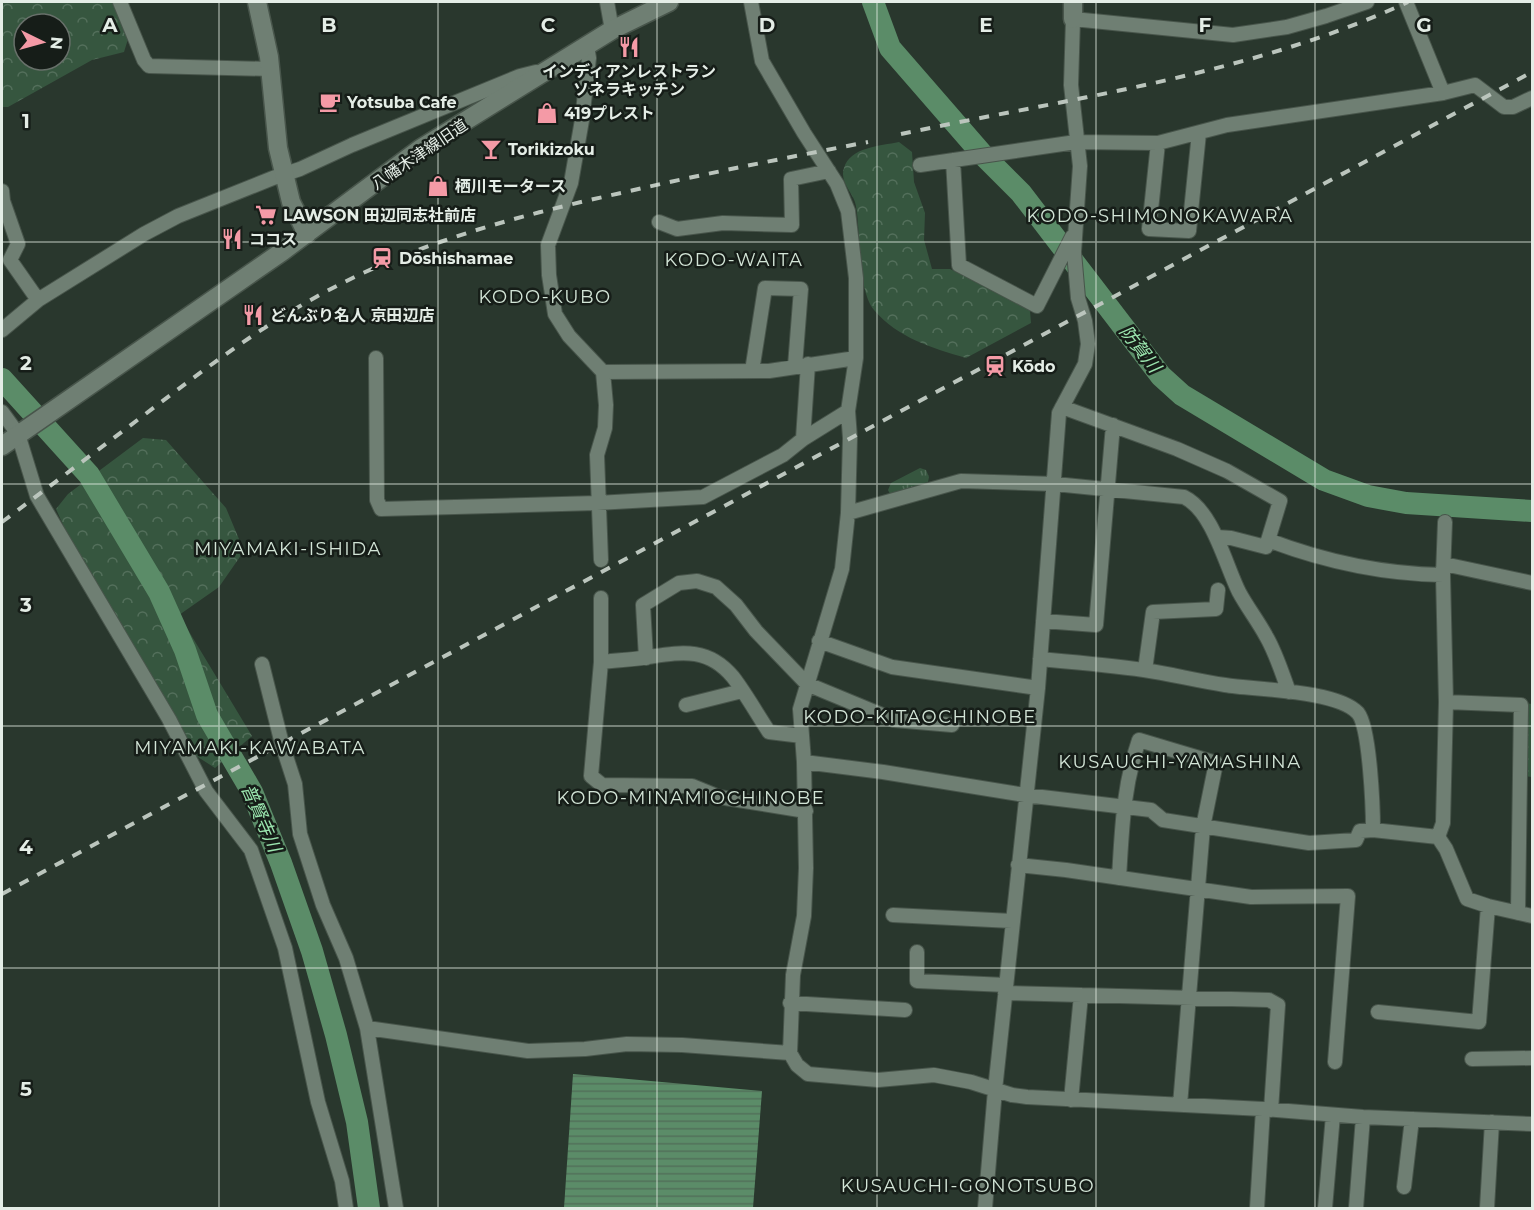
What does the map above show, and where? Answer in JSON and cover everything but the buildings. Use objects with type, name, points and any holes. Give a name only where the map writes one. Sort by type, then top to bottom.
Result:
[{"type":"street","points":[[120,2],[144,60],[149,66],[270,69]]},
{"type":"street","points":[[257,2],[270,69],[278,148],[291,202],[307,234]]},
{"type":"street","points":[[607,2],[612,30]]},
{"type":"street","name":"八幡木津線旧道","points":[[2,446],[307,234],[420,149],[612,30],[669,2]]},
{"type":"street","points":[[751,2],[762,61],[837,184],[848,211],[855,278],[856,357],[848,411],[850,438],[848,513],[842,569],[800,709],[806,811],[804,916],[790,1003],[790,1053],[797,1065],[808,1074],[878,1080],[934,1075],[1027,1097],[1267,1109],[1363,1117],[1533,1124]]},
{"type":"street","points":[[985,1209],[1005,989],[1038,688],[1059,413],[1085,364],[1088,344],[1075,277],[1074,252],[1080,166],[1071,84],[1073,10],[1233,35],[1287,27],[1367,2]]},
{"type":"street","points":[[1406,2],[1443,93]]},
{"type":"street","points":[[588,46],[588,69],[575,162],[564,205],[548,245],[549,275],[555,314],[569,336],[603,372],[606,405],[605,428],[597,455],[597,503],[601,560]]},
{"type":"street","points":[[2,330],[38,300],[144,234],[178,216],[273,177],[284,175],[520,76],[552,68]]},
{"type":"street","points":[[920,165],[1076,142],[1158,143],[1227,125],[1443,93],[1475,85],[1504,106],[1513,107],[1533,98]]},
{"type":"street","points":[[1158,143],[1149,229],[1189,231],[1199,133]]},
{"type":"street","points":[[953,160],[959,265],[1037,306],[1075,230]]},
{"type":"street","points":[[659,222],[677,229],[723,223],[792,225],[791,179],[829,171]]},
{"type":"street","points":[[2,191],[3,201],[18,244],[10,260],[38,300]]},
{"type":"street","points":[[752,371],[765,288],[801,289],[803,439]]},
{"type":"street","points":[[603,372],[769,371],[856,357]]},
{"type":"street","points":[[376,358],[377,500],[381,509],[597,503],[703,497],[783,455],[803,439],[848,411]]},
{"type":"street","points":[[1062,407],[1177,449],[1227,471],[1280,501],[1266,547],[1231,538],[1217,537]]},
{"type":"street","points":[[2,412],[21,432],[37,496],[142,673],[206,791],[251,850],[285,948],[318,1102],[342,1181],[346,1209]]},
{"type":"street","points":[[1043,621],[1096,625],[1113,425]]},
{"type":"street","points":[[848,513],[961,481],[1055,484],[1184,498],[1191,501],[1214,531],[1230,575],[1267,638],[1289,692]]},
{"type":"street","points":[[1437,837],[1443,823],[1446,702],[1445,522]]},
{"type":"street","points":[[1268,540],[1302,553],[1414,575],[1444,569],[1533,584]]},
{"type":"street","points":[[646,658],[643,605],[679,583],[697,581],[716,587],[736,605],[756,631],[807,684],[894,720],[952,725]]},
{"type":"street","points":[[1145,670],[1153,612],[1216,609],[1218,590]]},
{"type":"street","points":[[601,598],[601,662],[591,776],[602,784],[692,786],[719,797],[806,811]]},
{"type":"street","points":[[819,641],[892,667],[1038,688]]},
{"type":"street","points":[[601,662],[646,658],[676,652],[695,653],[712,660],[732,676],[769,732],[802,736]]},
{"type":"street","points":[[1040,659],[1145,670],[1226,685],[1311,694],[1357,713],[1362,722],[1371,772],[1373,830]]},
{"type":"street","points":[[262,664],[282,744],[295,784],[300,834],[323,905],[346,958],[367,1028],[396,1209]]},
{"type":"street","points":[[686,705],[742,691]]},
{"type":"street","points":[[1446,702],[1521,705],[1518,913]]},
{"type":"street","points":[[1119,878],[1129,769],[1139,740],[1216,763],[1203,827],[1180,1105]]},
{"type":"street","points":[[804,762],[1025,795],[1151,810],[1163,820],[1309,843],[1356,840],[1360,831],[1373,830],[1437,837],[1446,849],[1467,899],[1533,916]]},
{"type":"street","points":[[1018,865],[1251,897],[1348,897],[1335,1062]]},
{"type":"street","points":[[1378,1012],[1479,1022],[1488,906]]},
{"type":"street","points":[[893,915],[1012,921]]},
{"type":"street","points":[[917,952],[917,981],[1081,995],[1269,1000],[1278,1005],[1257,1209]]},
{"type":"street","points":[[1071,1100],[1081,995]]},
{"type":"street","points":[[790,1003],[905,1010]]},
{"type":"street","points":[[367,1028],[528,1051],[585,1049],[627,1044],[682,1045],[790,1053]]},
{"type":"street","points":[[1472,1059],[1533,1058]]},
{"type":"street","points":[[1325,1209],[1333,1115]]},
{"type":"street","points":[[1356,1209],[1363,1117]]},
{"type":"street","points":[[1404,1187],[1412,1119]]},
{"type":"street","points":[[1487,1209],[1492,1122]]},
{"type":"green space","points":[[2,2],[120,2],[128,39],[124,52],[92,60],[72,71],[72,12],[12,12],[12,72],[71,72],[8,107],[2,107]]},
{"type":"green space","points":[[899,142],[912,152],[914,182],[925,213],[924,240],[932,269],[950,269],[1015,300],[1030,311],[1031,323],[966,358],[916,341],[894,328],[874,310],[865,289],[860,261],[856,206],[843,178],[844,168],[847,161],[859,152],[875,146]]},
{"type":"green space","points":[[143,438],[166,440],[226,508],[244,551],[219,587],[179,615],[252,736],[215,768],[187,750],[87,578],[56,509],[68,494]]},
{"type":"green space","points":[[920,468],[926,470],[929,477],[928,482],[890,494],[888,490],[891,483]]},
{"type":"green space","points":[[1525,703],[1532,704],[1532,777],[1523,776]]},
{"type":"shaded area","points":[[573,1074],[762,1091],[753,1208],[564,1208]]},
{"type":"waterway","name":"防賀川","points":[[873,2],[890,48],[983,155],[1021,193],[1161,376],[1182,395],[1324,480],[1368,496],[1406,503],[1532,511]]},
{"type":"waterway","name":"普賢寺川","points":[[2,379],[89,475],[159,592],[185,650],[207,715],[252,792],[281,863],[312,951],[336,1035],[357,1122],[369,1208]]},
{"type":"railway","points":[[901,134],[1094,96],[1223,66],[1348,27],[1408,2]]},
{"type":"railway","points":[[2,894],[1532,72]]},
{"type":"railway","points":[[2,522],[256,334],[352,278],[427,247],[503,222],[683,179],[868,142]]},
{"type":"place","name":"インディアンレストラン ソネラキッチン","points":[[629,47]]},
{"type":"place","name":"Yotsuba Cafe","points":[[330,102]]},
{"type":"place","name":"419プレスト","points":[[547,113]]},
{"type":"place","name":"Torikizoku","points":[[491,149]]},
{"type":"place","name":"栖川モータース","points":[[438,186]]},
{"type":"place","name":"LAWSON 田辺同志社前店","points":[[266,215]]},
{"type":"place","name":"ココス","points":[[232,239]]},
{"type":"place","name":"Dōshishamae","points":[[382,258]]},
{"type":"place","name":"どんぶり名人 京田辺店","points":[[253,315]]},
{"type":"place","name":"Kōdo","points":[[995,366]]},
{"type":"district","name":"KODO-SHIMONOKAWARA","points":[[1160,216]]},
{"type":"district","name":"KODO-WAITA","points":[[734,260]]},
{"type":"district","name":"KODO-KUBO","points":[[545,297]]},
{"type":"district","name":"MIYAMAKI-ISHIDA","points":[[288,549]]},
{"type":"district","name":"KODO-KITAOCHINOBE","points":[[920,717]]},
{"type":"district","name":"MIYAMAKI-KAWABATA","points":[[250,748]]},
{"type":"district","name":"KUSAUCHI-YAMASHINA","points":[[1180,762]]},
{"type":"district","name":"KODO-MINAMIOCHINOBE","points":[[691,798]]},
{"type":"district","name":"KUSAUCHI-GONOTSUBO","points":[[968,1186]]}]
